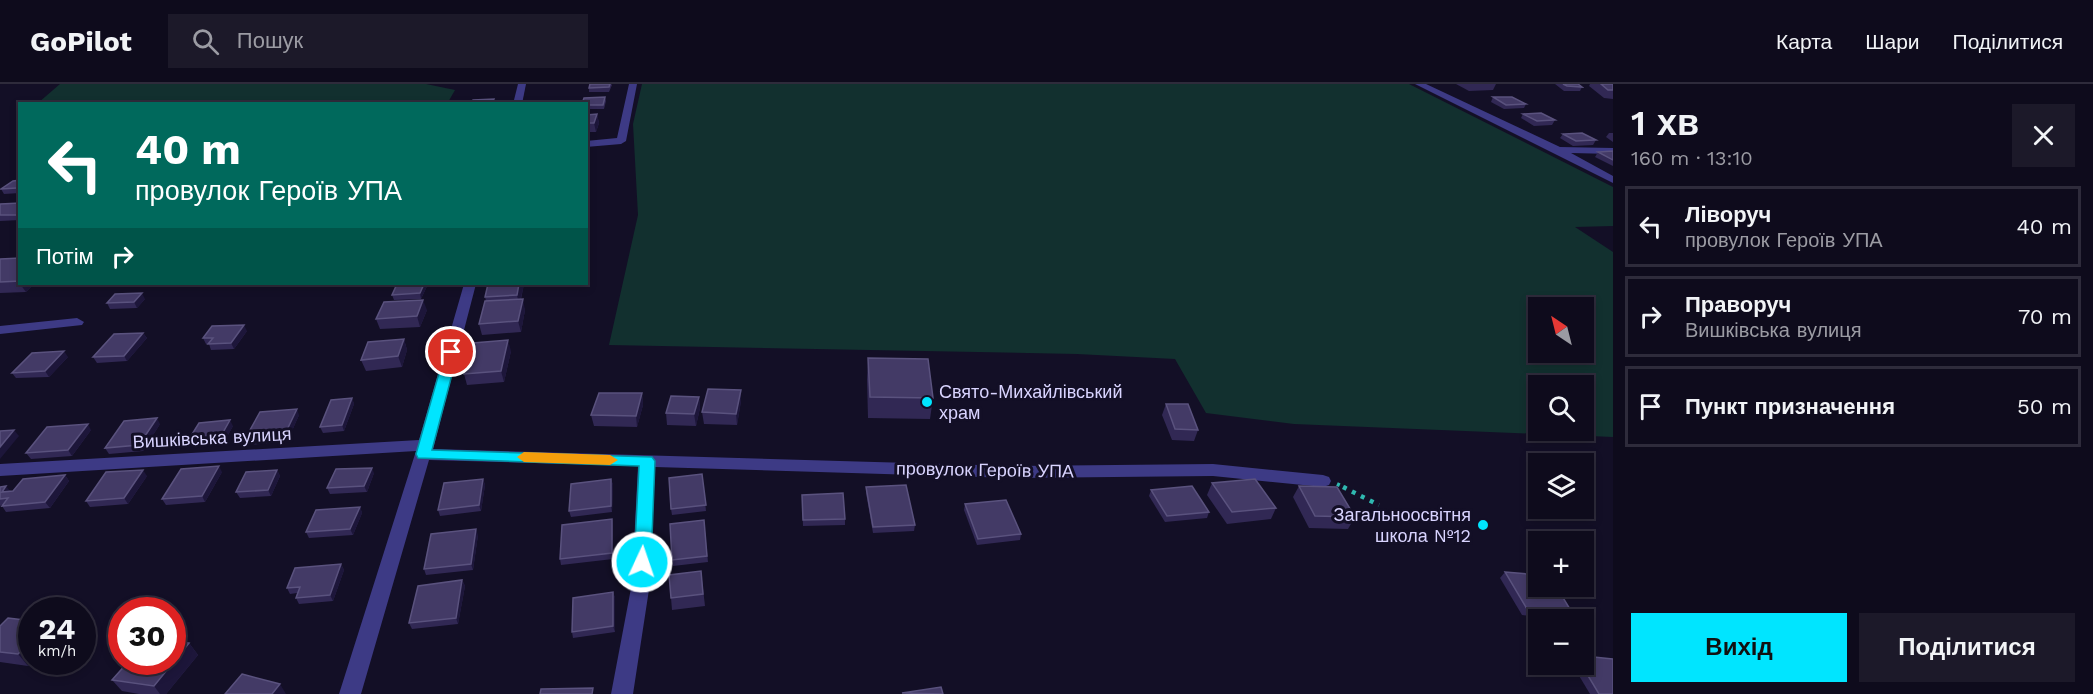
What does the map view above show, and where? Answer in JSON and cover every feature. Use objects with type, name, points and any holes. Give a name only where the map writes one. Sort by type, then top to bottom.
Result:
[{"type":"street","points":[[518,102],[522,84]]},
{"type":"street","points":[[588,144],[621,141],[633,84]]},
{"type":"street","points":[[1419,84],[1558,150],[1613,180]]},
{"type":"street","points":[[1558,150],[1613,151]]},
{"type":"street","points":[[351,694],[424,449],[470,285]]},
{"type":"street","points":[[0,330],[77,322]]},
{"type":"street","name":"провулок Героїв УПА","points":[[424,449],[647,461],[1014,472],[1213,470],[1323,481]]},
{"type":"street","name":"Вишківська вулиця","points":[[0,470],[424,449]]},
{"type":"street","points":[[622,694],[641,583],[647,461]]},
{"type":"path","points":[[1323,481],[1353,491],[1379,505]]},
{"type":"green space","points":[[60,84],[426,84],[455,90],[448,102],[39,102]]},
{"type":"green space","points":[[642,84],[1409,84],[1613,187],[1613,226],[1575,227],[1613,252],[1613,437],[1594,436],[1594,375],[1528,375],[1528,434],[1294,424],[1206,413],[1175,359],[1077,354],[609,345],[638,215],[633,124]]},
{"type":"building","points":[[590,84],[610,84],[609,87],[589,88]]},
{"type":"building","points":[[1563,84],[1578,84],[1582,87],[1567,86]]},
{"type":"building","points":[[1601,84],[1613,84],[1613,90],[1608,90]]},
{"type":"building","points":[[605,97],[603,105],[588,105],[588,102],[583,102],[584,98]]},
{"type":"building","points":[[1493,97],[1512,97],[1526,104],[1506,105]]},
{"type":"building","points":[[494,99],[493,102],[472,102],[473,100]]},
{"type":"building","points":[[1541,113],[1555,120],[1537,121],[1523,114]]},
{"type":"building","points":[[597,114],[594,123],[588,123],[588,115]]},
{"type":"building","points":[[1582,133],[1596,140],[1576,141],[1563,134]]},
{"type":"building","points":[[1613,151],[1613,160],[1598,152]]},
{"type":"building","points":[[18,180],[18,187],[1,189]]},
{"type":"building","points":[[18,203],[18,215],[0,215],[0,204]]},
{"type":"building","points":[[18,258],[18,281],[0,282],[0,259]]},
{"type":"building","points":[[397,285],[424,285],[420,293],[392,295]]},
{"type":"building","points":[[488,285],[519,285],[517,295],[485,297]]},
{"type":"building","points":[[142,293],[134,302],[107,303],[115,294]]},
{"type":"building","points":[[523,299],[518,321],[479,324],[485,301]]},
{"type":"building","points":[[423,300],[417,316],[376,319],[384,302]]},
{"type":"building","points":[[244,325],[231,343],[208,344],[213,338],[203,338],[212,326]]},
{"type":"building","points":[[143,333],[124,356],[93,357],[114,334]]},
{"type":"building","points":[[404,339],[398,356],[361,360],[368,342]]},
{"type":"building","points":[[508,340],[501,371],[464,374],[473,343]]},
{"type":"building","points":[[64,351],[45,371],[12,373],[32,353]]},
{"type":"building","points":[[868,358],[928,359],[933,398],[870,397]]},
{"type":"building","points":[[708,389],[741,390],[736,414],[702,412]]},
{"type":"building","points":[[599,393],[642,393],[636,416],[591,415]]},
{"type":"building","points":[[671,396],[699,397],[694,414],[666,413]]},
{"type":"building","points":[[352,398],[342,425],[320,427],[331,400]]},
{"type":"building","points":[[1166,404],[1188,404],[1198,430],[1175,429]]},
{"type":"building","points":[[297,409],[284,436],[245,439],[260,412]]},
{"type":"building","points":[[157,418],[139,445],[105,448],[124,421]]},
{"type":"building","points":[[230,420],[221,436],[189,439],[199,423]]},
{"type":"building","points":[[88,424],[68,450],[26,453],[47,427]]},
{"type":"building","points":[[14,430],[0,447],[0,431]]},
{"type":"building","points":[[219,466],[202,496],[162,499],[181,469]]},
{"type":"building","points":[[372,468],[364,486],[327,488],[336,469]]},
{"type":"building","points":[[143,470],[124,498],[86,501],[106,472]]},
{"type":"building","points":[[277,470],[268,490],[236,492],[246,472]]},
{"type":"building","points":[[702,474],[706,505],[671,509],[669,478]]},
{"type":"building","points":[[65,475],[45,502],[2,506],[8,498],[0,499],[0,487],[6,486],[2,492],[13,491],[23,479]]},
{"type":"building","points":[[483,479],[479,505],[438,510],[444,483]]},
{"type":"building","points":[[611,479],[611,506],[569,511],[571,484]]},
{"type":"building","points":[[1255,479],[1276,508],[1232,512],[1212,483]]},
{"type":"building","points":[[906,485],[915,525],[873,527],[866,487]]},
{"type":"building","points":[[1192,486],[1209,512],[1167,516],[1151,490]]},
{"type":"building","points":[[1299,486],[1337,487],[1355,517],[1315,516]]},
{"type":"building","points":[[843,493],[845,519],[803,520],[802,495]]},
{"type":"building","points":[[1006,500],[1021,534],[978,539],[965,504]]},
{"type":"building","points":[[360,507],[350,529],[306,532],[316,510]]},
{"type":"building","points":[[612,519],[612,553],[560,559],[562,525]]},
{"type":"building","points":[[704,520],[707,556],[672,560],[670,524]]},
{"type":"building","points":[[476,529],[471,564],[424,569],[431,534]]},
{"type":"building","points":[[341,564],[330,595],[296,598],[300,587],[287,588],[295,568]]},
{"type":"building","points":[[701,571],[703,594],[671,598],[669,575]]},
{"type":"building","points":[[1505,572],[1528,574],[1528,597],[1563,597],[1570,609],[1527,609]]},
{"type":"building","points":[[462,580],[456,618],[409,623],[418,586]]},
{"type":"building","points":[[613,592],[613,626],[572,632],[573,598]]},
{"type":"building","points":[[8,618],[18,619],[18,654],[0,652],[0,626]]},
{"type":"building","points":[[1594,657],[1613,659],[1613,694],[1599,694],[1588,675],[1594,675]]},
{"type":"building","points":[[242,674],[280,684],[272,694],[225,694]]},
{"type":"building","points":[[116,675],[163,675],[154,686],[112,680]]},
{"type":"building","points":[[941,687],[943,694],[902,693]]},
{"type":"building","points":[[593,688],[592,694],[540,694],[541,689]]},
{"type":"slow traffic","points":[[524,457],[610,460]]},
{"type":"place","name":"Свято-Михайлівський храм","points":[[927,402]]},
{"type":"place","name":"Загальноосвітня школа №12","points":[[1483,525]]},
{"type":"route","points":[[451,352],[423,454],[647,461],[642,562]]}]
